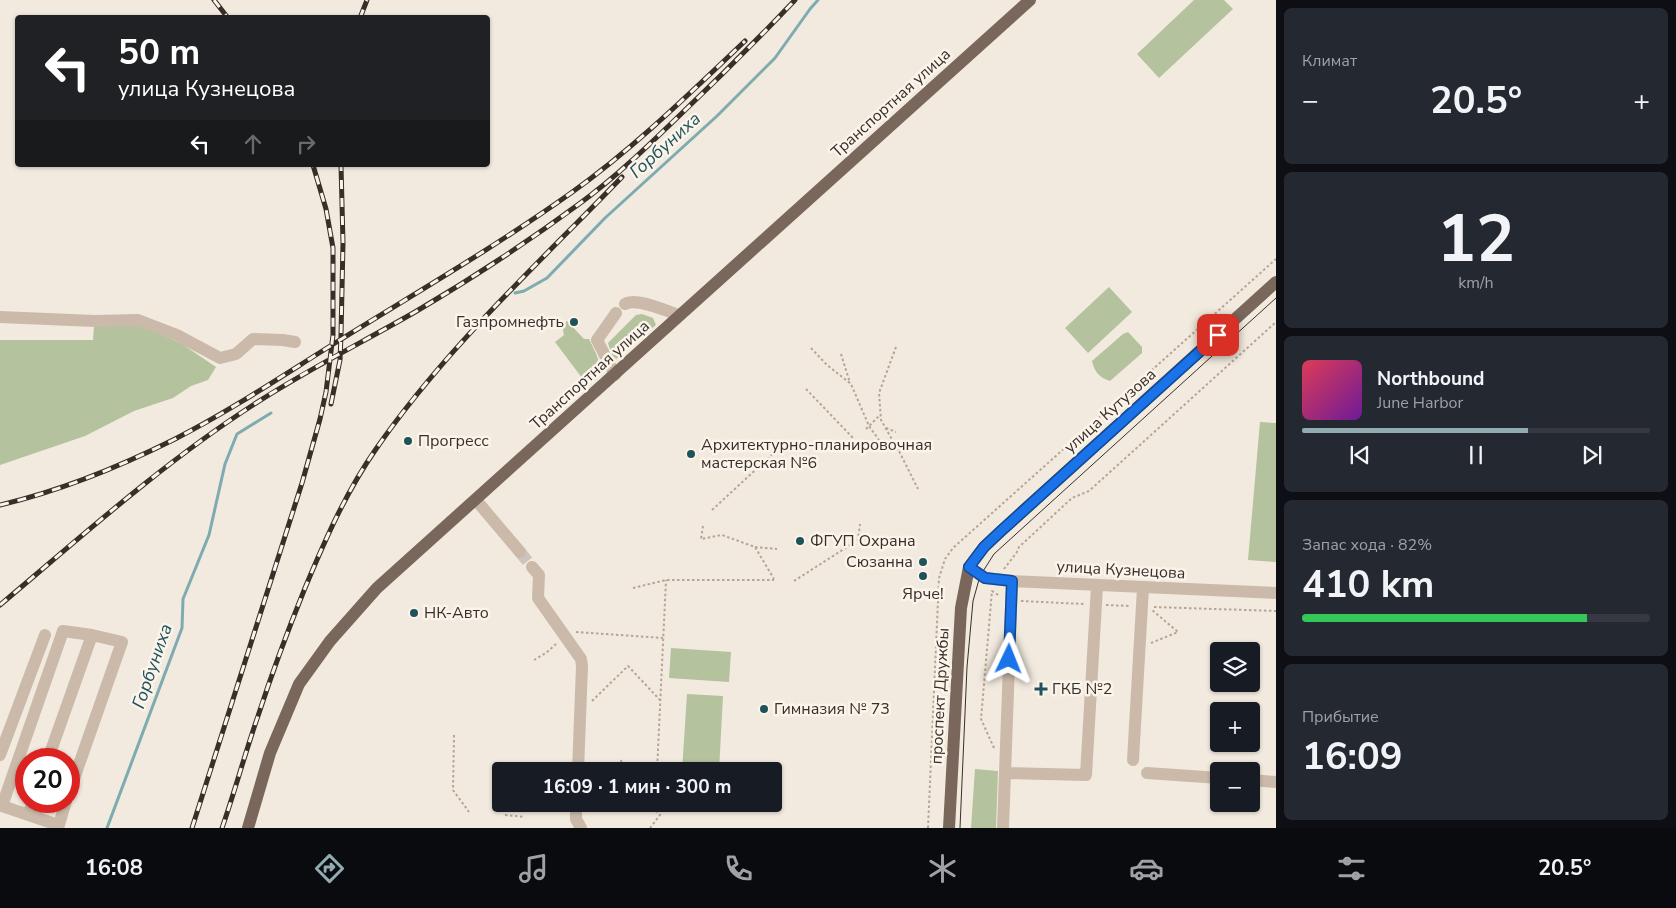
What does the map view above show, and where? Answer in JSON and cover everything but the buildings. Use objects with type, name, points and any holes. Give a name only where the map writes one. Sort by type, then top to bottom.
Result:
[{"type":"main road","name":"Транспортная улица","points":[[248,828],[270,753],[299,684],[330,640],[377,588],[1030,0]]},
{"type":"main road","name":"улица Кутузова","points":[[969,567],[984,547],[1001,531],[1276,282]]},
{"type":"main road","name":"проспект Дружбы","points":[[948,828],[961,608],[969,567]]},
{"type":"street","points":[[615,375],[597,340],[620,309],[629,302],[640,303],[679,315]]},
{"type":"street","points":[[0,317],[95,321],[138,320],[177,335],[220,358],[236,354],[253,339],[295,342]]},
{"type":"street","points":[[476,500],[520,552]]},
{"type":"street","points":[[532,567],[539,575],[538,598],[578,654],[582,666],[578,762]]},
{"type":"street","name":"улица Кузнецова","points":[[969,567],[994,585],[1012,581],[1276,593]]},
{"type":"street","points":[[1003,828],[1012,581]]},
{"type":"street","points":[[1006,773],[1086,775],[1097,586]]},
{"type":"street","points":[[1132,760],[1143,588]]},
{"type":"street","points":[[62,813],[58,826],[29,814],[1,806],[63,631],[122,642],[80,762]]},
{"type":"street","points":[[0,756],[45,635]]},
{"type":"street","points":[[52,748],[92,635]]},
{"type":"street","points":[[1147,772],[1210,777]]},
{"type":"street","points":[[1260,781],[1276,782]]},
{"type":"street","points":[[576,812],[576,819],[581,828]]},
{"type":"path","points":[[928,828],[940,578],[945,559],[952,548],[1276,259]]},
{"type":"path","points":[[998,755],[982,719],[994,585],[1017,552],[1018,547],[1072,498],[1089,491],[1276,322]]},
{"type":"path","points":[[896,347],[879,393],[880,415],[918,488]]},
{"type":"path","points":[[811,348],[827,365],[851,384]]},
{"type":"path","points":[[841,354],[868,426],[880,440],[899,451]]},
{"type":"path","points":[[806,388],[854,439]]},
{"type":"path","points":[[866,429],[880,415]]},
{"type":"path","points":[[886,428],[896,432]]},
{"type":"path","points":[[712,510],[776,452]]},
{"type":"path","points":[[794,581],[858,540],[860,524]]},
{"type":"path","points":[[703,526],[700,539],[722,535],[755,547],[777,549]]},
{"type":"path","points":[[633,588],[666,580],[774,580],[755,547]]},
{"type":"path","points":[[658,762],[666,580]]},
{"type":"path","points":[[994,585],[1011,601],[1142,607]]},
{"type":"path","points":[[1139,648],[1178,632],[1148,607],[1276,611]]},
{"type":"path","points":[[534,660],[546,653],[563,633],[663,638]]},
{"type":"path","points":[[581,712],[628,666],[660,700]]},
{"type":"path","points":[[454,735],[453,790],[470,812]]},
{"type":"path","points":[[657,812],[660,815]]},
{"type":"path","points":[[505,815],[525,817]]},
{"type":"path","points":[[650,828],[660,815]]},
{"type":"green space","points":[[1194,0],[1224,0],[1233,9],[1159,78],[1137,54]]},
{"type":"green space","points":[[1109,287],[1132,312],[1088,353],[1065,328]]},
{"type":"green space","points":[[642,314],[653,318],[656,325],[616,359],[612,355],[608,343],[636,315]]},
{"type":"green space","points":[[567,321],[584,339],[589,339],[594,349],[600,370],[596,380],[588,381],[582,378],[555,342],[564,335],[562,325]]},
{"type":"green space","points":[[138,324],[182,344],[216,367],[208,380],[191,386],[173,398],[134,411],[85,436],[0,465],[0,340],[93,340],[94,325]]},
{"type":"green space","points":[[1128,332],[1142,347],[1142,353],[1110,381],[1103,378],[1096,372],[1092,361],[1123,334]]},
{"type":"green space","points":[[1260,422],[1276,423],[1276,562],[1248,560]]},
{"type":"green space","points":[[671,648],[731,652],[729,682],[669,678]]},
{"type":"green space","points":[[687,694],[723,696],[719,762],[683,762]]},
{"type":"green space","points":[[975,769],[998,771],[996,828],[971,828]]},
{"type":"waterway","name":"Горбуниха","points":[[515,293],[524,291],[547,278],[605,218],[717,116],[775,58],[818,0]]},
{"type":"waterway","name":"Горбуниха","points":[[107,828],[182,628],[183,599],[209,535],[225,464],[237,434],[271,413]]},
{"type":"tunnel","points":[[520,552],[532,567]]},
{"type":"tram line","points":[[960,828],[967,667],[973,601],[980,576],[994,554],[1276,298]]},
{"type":"railway","points":[[214,0],[226,15]]},
{"type":"railway","points":[[361,15],[367,0]]},
{"type":"railway","points":[[0,605],[124,501],[220,427],[293,380],[457,287],[519,247],[593,194],[656,138],[739,58],[795,0]]},
{"type":"railway","points":[[0,505],[45,493],[89,477],[175,439],[236,405],[454,270],[542,213],[617,158],[661,120],[745,41]]},
{"type":"railway","points":[[192,828],[302,483],[326,392],[333,335],[333,248],[326,209],[314,167]]},
{"type":"railway","points":[[331,404],[340,360],[343,243],[341,167]]},
{"type":"railway","points":[[222,828],[280,652],[320,552],[365,465],[403,412],[462,342],[622,177]]},
{"type":"place","name":"Газпромнефть","points":[[574,322]]},
{"type":"place","name":"Прогресс","points":[[408,441]]},
{"type":"place","name":"Архитектурно-планировочная мастерская №6","points":[[691,454]]},
{"type":"place","name":"ФГУП Охрана","points":[[800,541]]},
{"type":"place","name":"Сюзанна","points":[[923,562]]},
{"type":"place","name":"Ярче!","points":[[923,576]]},
{"type":"place","name":"НК-Авто","points":[[414,613]]},
{"type":"place","name":"ГКБ №2","points":[[1041,689]]},
{"type":"place","name":"Гимназия № 73","points":[[764,709]]},
{"type":"route","points":[[1009,659],[1012,581],[985,578],[969,567],[984,547],[1001,531],[1218,335]]}]
